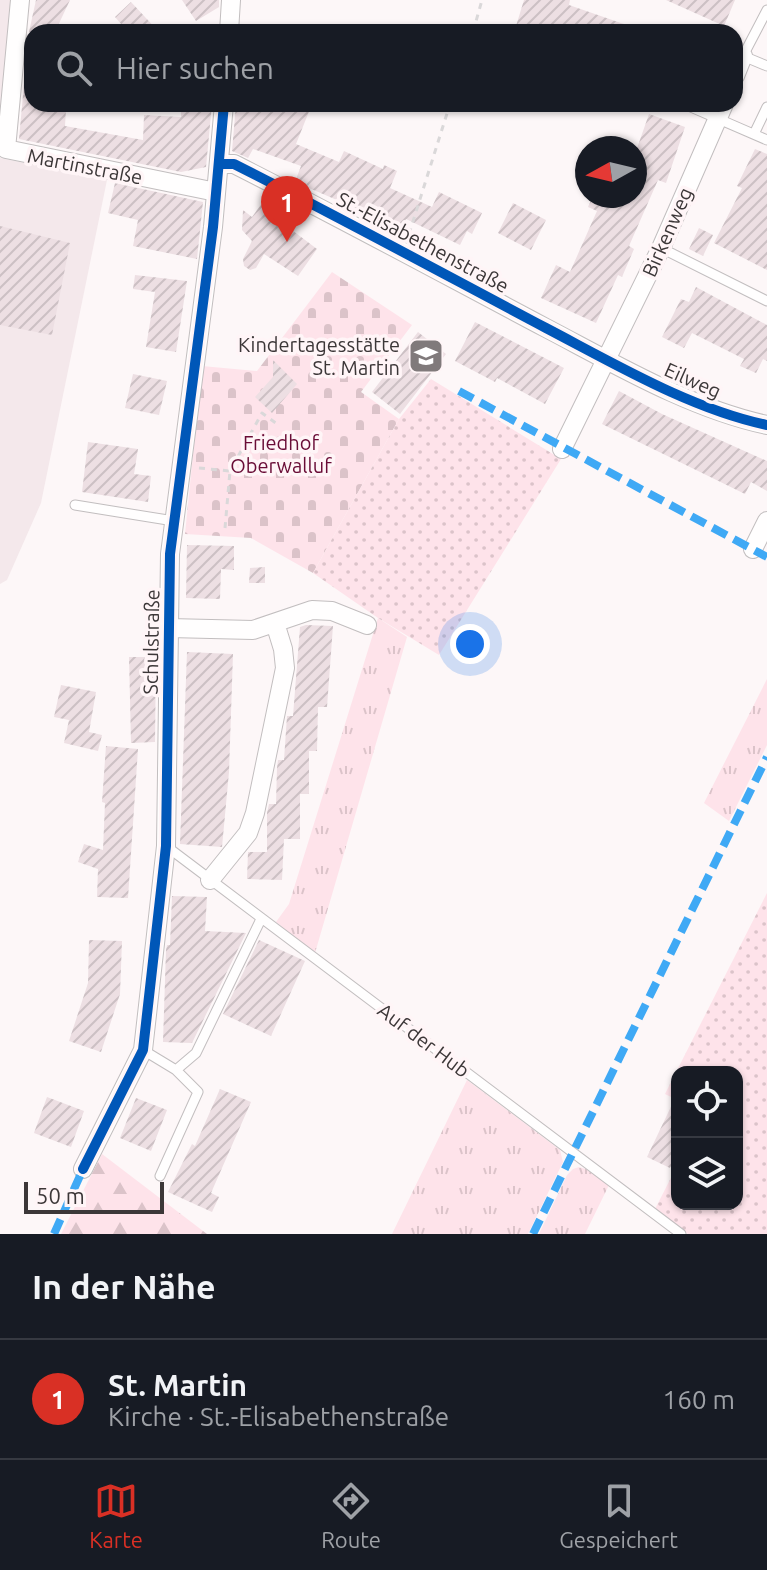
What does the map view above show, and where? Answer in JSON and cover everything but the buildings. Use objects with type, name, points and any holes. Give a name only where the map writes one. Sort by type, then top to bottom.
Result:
[{"type":"street","name":"Martinstraße","points":[[20,0],[6,149],[216,192]]},
{"type":"street","points":[[230,24],[231,0]]},
{"type":"street","name":"Schulstraße","points":[[83,1169],[143,1050],[166,846],[170,554],[223,112]]},
{"type":"street","name":"Birkenweg","points":[[562,449],[661,248],[721,112]]},
{"type":"street","name":"St.-Elisabethenstraße","points":[[219,164],[234,164],[607,360]]},
{"type":"street","name":"Eilweg","points":[[607,360],[710,409],[767,425]]},
{"type":"street","points":[[753,549],[767,521]]},
{"type":"street","name":"Schulstraße","points":[[169,628],[253,630],[312,610],[332,611],[367,625]]},
{"type":"street","points":[[210,880],[248,833],[255,813],[285,668],[275,623]]},
{"type":"lane","points":[[767,10],[743,56],[767,66]]},
{"type":"lane","points":[[754,134],[767,107]]},
{"type":"lane","points":[[722,112],[767,140]]},
{"type":"lane","points":[[661,248],[767,301]]},
{"type":"lane","points":[[75,505],[174,521]]},
{"type":"lane","name":"Auf der Hub","points":[[166,846],[681,1234]]},
{"type":"lane","points":[[176,1070],[196,1053],[261,919]]},
{"type":"lane","points":[[143,1050],[176,1070],[198,1092],[160,1176]]},
{"type":"path","points":[[475,24],[482,0]]},
{"type":"path","points":[[404,251],[447,112]]},
{"type":"path","points":[[225,528],[230,471],[236,456],[262,413],[277,424]]},
{"type":"path","points":[[197,468],[230,471]]},
{"type":"shaded area","points":[[0,0],[12,0],[0,117]]},
{"type":"shaded area","points":[[0,158],[107,180],[41,503],[7,580],[0,584]]},
{"type":"green space","name":"Friedhof Oberwalluf","points":[[332,272],[412,325],[361,392],[399,419],[313,573],[251,538],[185,534],[202,366],[257,371]]},
{"type":"green space","points":[[431,379],[561,459],[439,655],[313,573],[399,419]]},
{"type":"green space","points":[[378,618],[407,637],[315,953],[276,922],[289,904]]},
{"type":"green space","points":[[767,679],[767,745],[729,821],[704,803]]},
{"type":"green space","points":[[767,893],[767,1234],[688,1234],[655,1209],[671,1178],[671,1210],[743,1210],[743,1066],[679,1066]]},
{"type":"green space","points":[[467,1080],[560,1150],[563,1162],[528,1234],[392,1234]]},
{"type":"green space","points":[[671,1082],[671,1097],[665,1094]]},
{"type":"green space","points":[[102,1154],[207,1234],[61,1234]]},
{"type":"green space","points":[[579,1167],[589,1170],[609,1185],[585,1234],[539,1234],[567,1175]]},
{"type":"marked path","points":[[459,391],[767,557]]},
{"type":"marked path","points":[[533,1234],[767,757]]},
{"type":"marked path","points":[[54,1234],[83,1169]]},
{"type":"cycle path","points":[[83,1169],[143,1050],[166,846],[170,554],[213,227],[223,112]]},
{"type":"cycle path","points":[[219,164],[234,164],[654,384],[710,408],[767,425]]},
{"type":"place","name":"St. Martin","points":[[287,242]]},
{"type":"place","name":"Kindertagesstätte St. Martin","points":[[426,356]]}]
